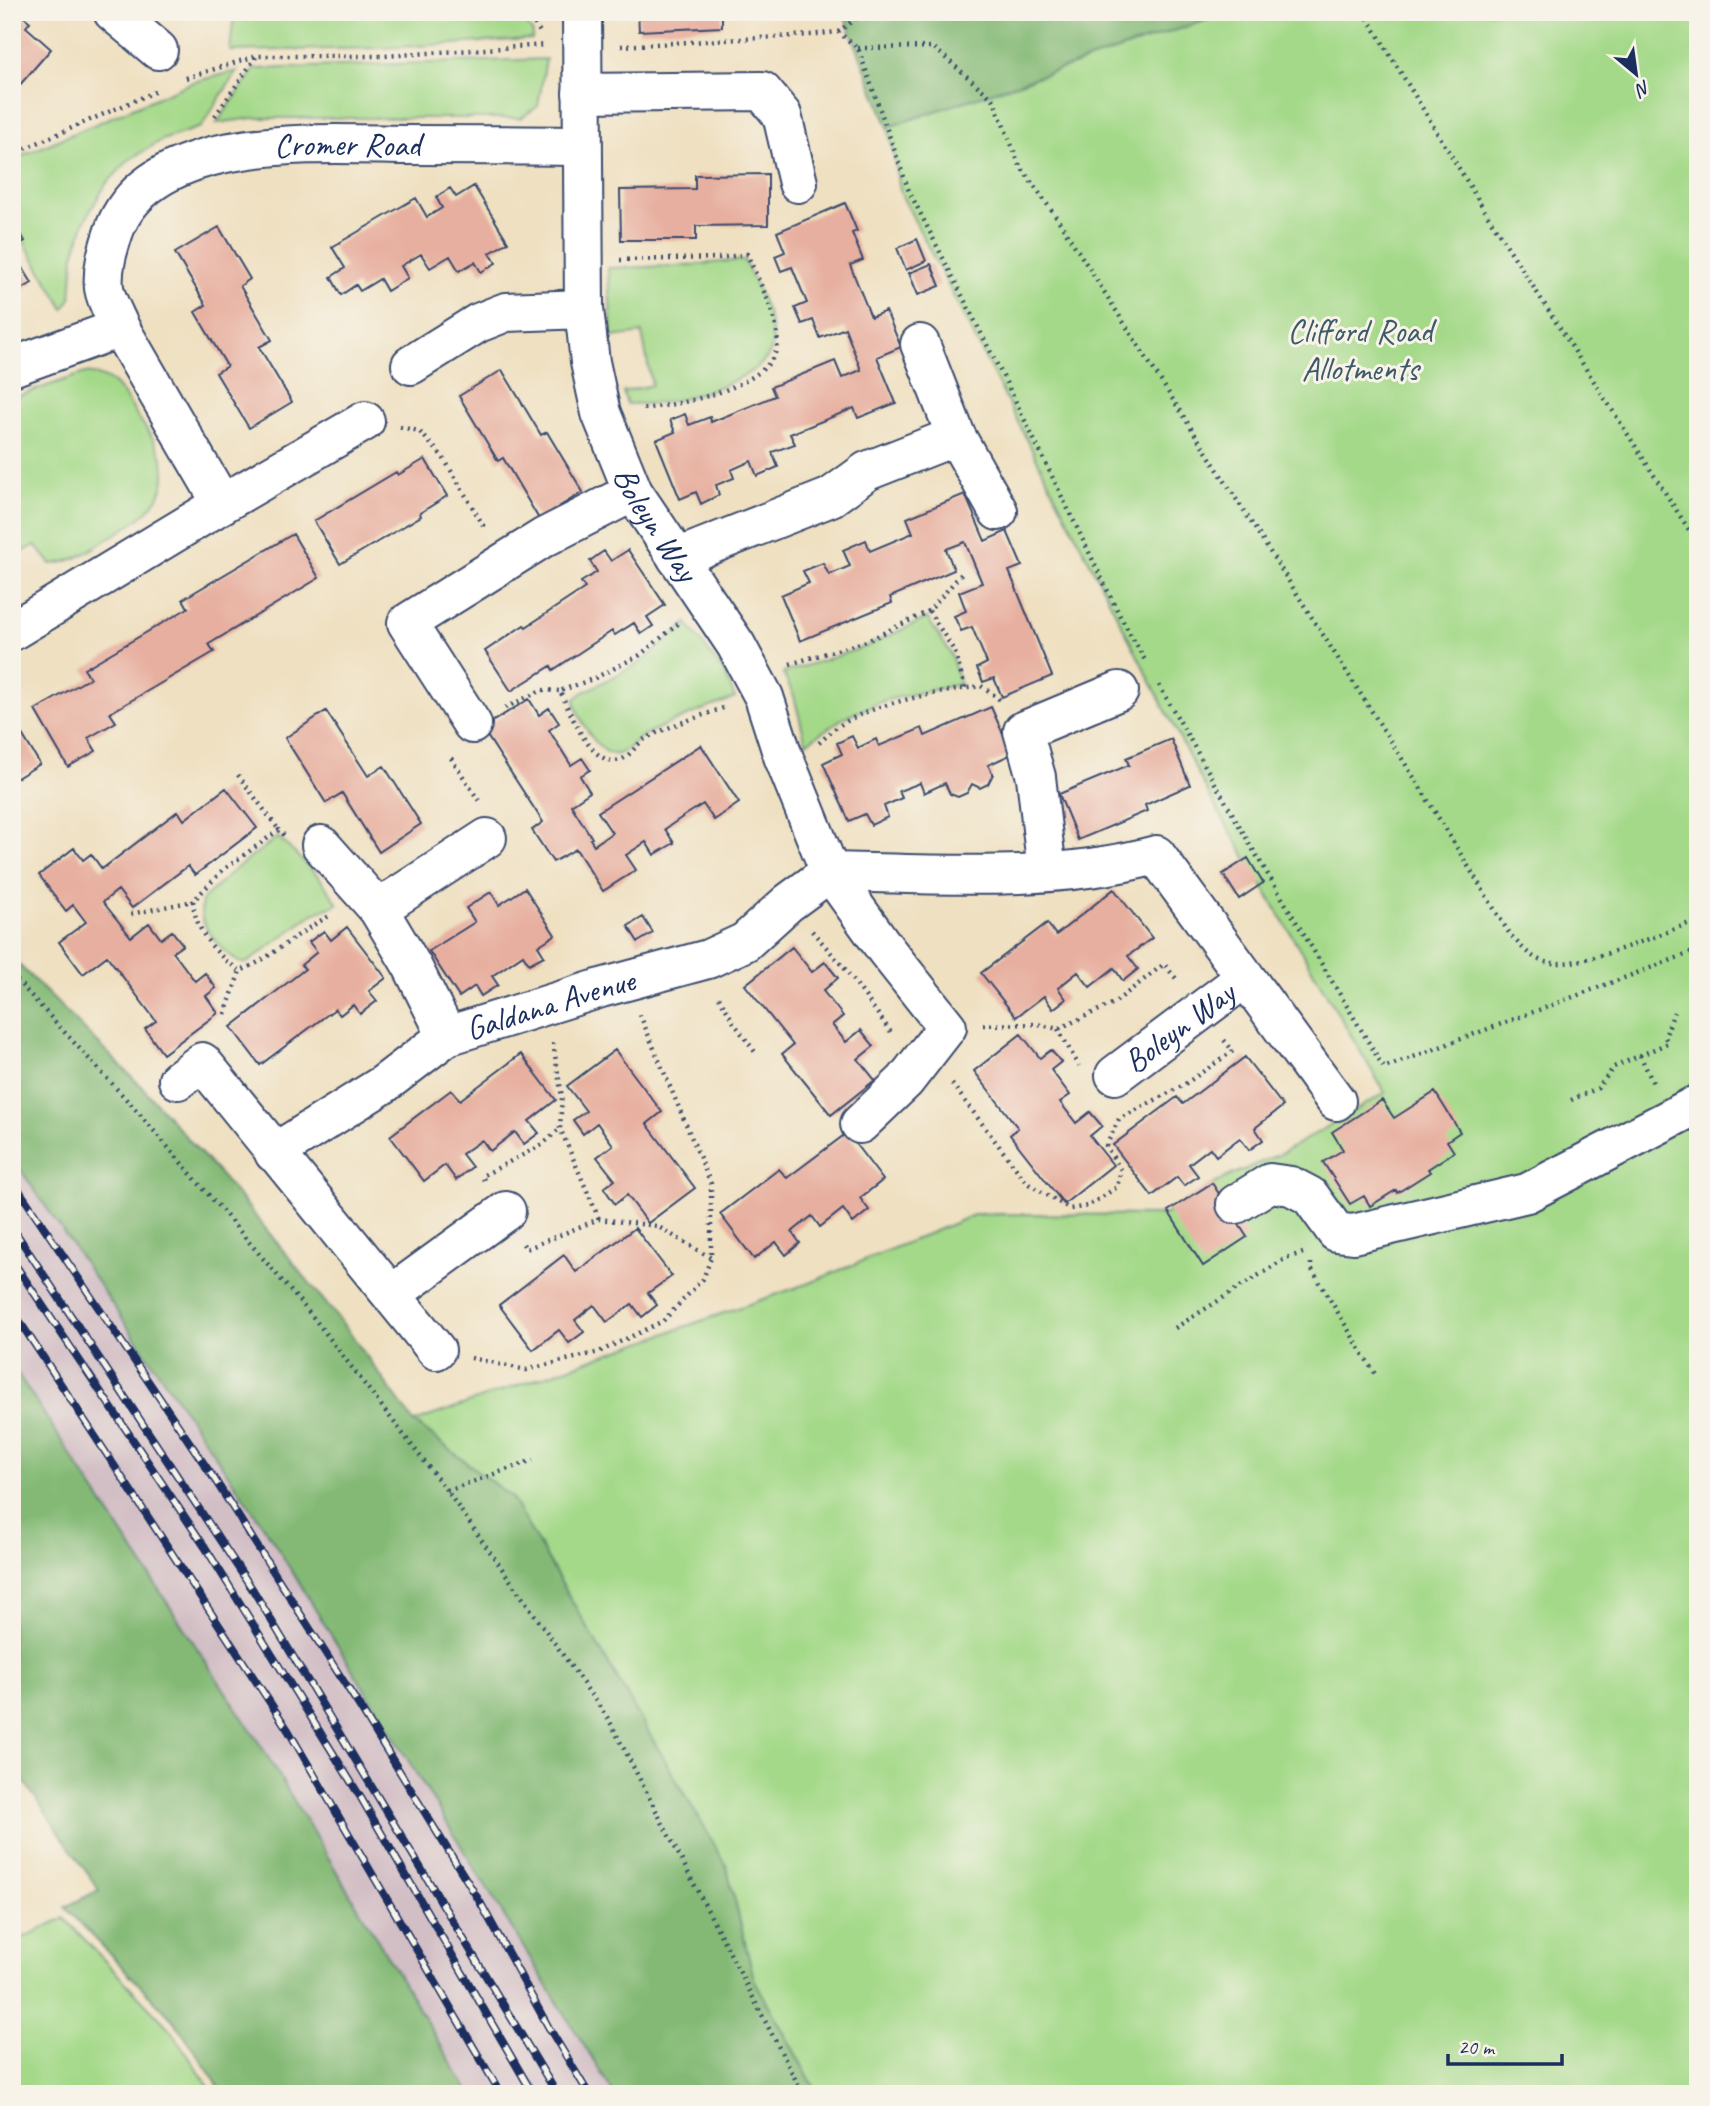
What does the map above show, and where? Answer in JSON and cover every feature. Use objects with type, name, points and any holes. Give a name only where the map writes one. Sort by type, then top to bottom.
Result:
[{"type":"street","points":[[113,12],[167,66]]},
{"type":"street","points":[[571,34],[582,93],[582,146]]},
{"type":"street","points":[[582,93],[762,91],[782,115],[798,183]]},
{"type":"street","name":"Cromer Road","points":[[222,504],[120,328],[104,290],[106,255],[120,217],[146,186],[181,166],[227,151],[301,144],[582,146]]},
{"type":"street","name":"Boleyn Way","points":[[582,146],[584,309],[590,362],[601,413],[633,492],[736,645],[758,686],[830,872],[886,950],[947,1027],[905,1081],[860,1124]]},
{"type":"street","points":[[411,365],[478,323],[506,312],[584,309]]},
{"type":"street","points":[[12,367],[120,328]]},
{"type":"street","points":[[920,344],[956,436],[998,510]]},
{"type":"street","points":[[12,631],[365,421]]},
{"type":"street","points":[[677,558],[831,497],[867,471],[956,436]]},
{"type":"street","points":[[472,724],[407,623],[543,538],[633,492]]},
{"type":"street","points":[[1047,872],[1037,777],[1023,731],[1119,691]]},
{"type":"street","points":[[371,901],[487,838]]},
{"type":"street","points":[[321,845],[371,901],[412,966],[447,1036]]},
{"type":"street","name":"Boleyn Way","points":[[830,872],[1047,872],[1126,863],[1156,855],[1336,1101]]},
{"type":"street","name":"Galdana Avenue","points":[[274,1153],[384,1084],[447,1036],[708,959],[745,942],[788,902],[830,872]]},
{"type":"street","name":"Boleyn Way","points":[[1097,1072],[1245,978]]},
{"type":"street","points":[[178,1080],[202,1062],[436,1350]]},
{"type":"street","points":[[1236,1204],[1270,1183],[1291,1186],[1310,1196],[1323,1242],[1527,1193],[1698,1104]]},
{"type":"street","points":[[392,1294],[506,1211]]},
{"type":"path","points":[[167,66],[256,56],[385,56],[571,34],[645,45],[810,35],[838,32],[864,12]]},
{"type":"path","points":[[1364,12],[1488,216],[1698,544]]},
{"type":"path","points":[[838,32],[858,48],[909,191],[1120,616],[1146,662]]},
{"type":"path","points":[[858,48],[933,47],[993,99],[1020,166],[1057,218],[1413,776],[1509,933],[1523,950],[1543,961],[1568,964],[1608,953],[1698,920]]},
{"type":"path","points":[[181,166],[256,56]]},
{"type":"path","points":[[12,154],[163,88]]},
{"type":"path","points":[[583,260],[707,259],[747,254],[776,327],[777,345],[774,356],[763,369],[749,379],[694,400],[657,408],[601,413]]},
{"type":"path","points":[[365,421],[419,431],[443,457],[483,525],[478,548],[492,571]]},
{"type":"path","points":[[560,691],[587,744],[599,755],[615,761],[624,759],[643,740],[737,703],[758,686],[867,641],[929,611],[964,571]]},
{"type":"path","points":[[487,838],[494,825],[442,744],[472,724],[542,690],[560,691],[595,678],[640,655],[707,603]]},
{"type":"path","points":[[929,611],[955,652],[965,688]]},
{"type":"path","points":[[1153,674],[1252,848],[1384,1068],[1698,950]]},
{"type":"path","points":[[783,755],[812,748],[840,725],[885,706],[912,698],[981,686],[998,697],[1023,731]]},
{"type":"path","points":[[238,775],[279,830],[307,860],[321,845]]},
{"type":"path","points":[[131,914],[193,901],[223,870],[279,830]]},
{"type":"path","points":[[193,901],[194,916],[200,933],[229,964],[240,971]]},
{"type":"path","points":[[225,1014],[240,971],[310,925],[342,910],[371,901]]},
{"type":"path","points":[[788,902],[846,970],[917,1066]]},
{"type":"path","points":[[708,959],[714,986],[734,1023],[755,1052]]},
{"type":"path","points":[[12,975],[137,1111],[313,1317],[447,1491],[609,1720],[803,2094]]},
{"type":"path","points":[[436,1350],[526,1370],[599,1352],[663,1321],[703,1279],[711,1258],[711,1184],[642,1023],[631,980]]},
{"type":"path","points":[[541,1007],[551,1034],[562,1097],[560,1128],[599,1219]]},
{"type":"path","points":[[1571,1100],[1598,1088],[1614,1067],[1668,1043],[1665,1037],[1674,1012]]},
{"type":"path","points":[[1058,1029],[1097,1072]]},
{"type":"path","points":[[560,1128],[542,1145],[482,1176],[506,1211],[526,1249],[599,1219],[657,1226],[711,1258]]},
{"type":"path","points":[[1175,1328],[1286,1258],[1323,1242]]},
{"type":"path","points":[[1323,1242],[1311,1268],[1375,1374]]},
{"type":"path","points":[[447,1491],[533,1460]]},
{"type":"shaded area","points":[[12,1157],[270,1536],[614,2094],[470,2094],[92,1485],[12,1365]]},
{"type":"green space","points":[[234,12],[518,12],[533,33],[532,39],[383,48],[230,51]]},
{"type":"green space","points":[[843,12],[1230,12],[888,127]]},
{"type":"green space","name":"Clifford Road Allotments","points":[[1230,12],[1698,12],[1698,2094],[818,2094],[754,1979],[726,1865],[511,1497],[414,1422],[809,1283],[976,1214],[1164,1215],[1223,1179],[1282,1153],[1385,1093],[1210,797],[901,194],[888,127]]},
{"type":"green space","points":[[546,59],[538,106],[521,118],[253,118],[217,123],[255,69]]},
{"type":"green space","points":[[237,71],[201,127],[162,140],[129,160],[106,184],[85,220],[74,255],[71,298],[64,309],[12,222],[12,160],[193,82]]},
{"type":"green space","points":[[744,260],[771,325],[772,346],[767,357],[741,377],[705,392],[659,403],[627,404],[623,392],[652,385],[642,333],[612,337],[608,268],[680,266]]},
{"type":"green space","points":[[85,373],[104,377],[116,385],[153,439],[161,455],[164,470],[159,496],[133,523],[75,558],[51,564],[35,545],[12,558],[12,398]]},
{"type":"green space","points":[[927,618],[950,652],[960,684],[886,700],[845,717],[806,743],[794,696],[783,673],[865,647]]},
{"type":"green space","points":[[687,623],[725,674],[735,698],[655,730],[621,753],[611,754],[589,734],[575,699],[642,662]]},
{"type":"green space","points":[[278,837],[319,877],[338,904],[313,914],[247,963],[241,962],[222,948],[207,928],[201,915],[202,900],[234,870]]},
{"type":"green space","points":[[12,958],[143,1088],[243,1201],[347,1329],[414,1422],[511,1497],[726,1865],[754,1979],[818,2094],[614,2094],[270,1536],[12,1157]]},
{"type":"green space","points":[[12,1365],[263,1749],[470,2094],[224,2094],[174,2021],[65,1907],[99,1890],[12,1764]]},
{"type":"green space","points":[[64,1918],[169,2028],[214,2094],[12,2094],[12,1943]]},
{"type":"building","points":[[12,12],[18,12],[30,22],[26,27],[51,49],[12,94]]},
{"type":"building","points":[[638,12],[722,12],[722,27],[639,31]]},
{"type":"building","points":[[768,174],[768,225],[696,226],[696,240],[621,240],[620,190],[695,189],[695,175]]},
{"type":"building","points":[[474,186],[508,242],[490,253],[496,263],[481,272],[475,262],[459,271],[450,256],[430,268],[421,254],[401,266],[408,278],[387,291],[380,279],[360,291],[356,285],[341,295],[331,277],[345,268],[332,247],[416,198],[427,217],[442,208],[436,197],[450,188],[456,197]]},
{"type":"building","points":[[845,203],[857,231],[852,233],[863,260],[850,265],[871,317],[886,311],[901,347],[877,357],[896,403],[858,418],[854,408],[790,434],[795,444],[772,452],[778,467],[757,476],[751,461],[731,470],[734,478],[716,485],[719,495],[701,504],[696,492],[680,499],[656,440],[675,432],[670,420],[685,414],[689,425],[710,417],[711,422],[775,396],[771,387],[835,361],[842,378],[861,370],[845,328],[820,338],[813,320],[802,324],[795,308],[807,303],[792,267],[781,271],[775,256],[785,252],[777,232]]},
{"type":"building","points":[[12,219],[25,241],[12,248]]},
{"type":"building","points":[[219,227],[250,279],[240,286],[272,340],[259,347],[292,402],[249,428],[216,373],[227,366],[195,312],[206,305],[175,253]]},
{"type":"building","points":[[917,239],[926,261],[906,270],[897,248]]},
{"type":"building","points":[[12,250],[32,283],[12,295]]},
{"type":"building","points":[[931,264],[940,286],[918,295],[909,273]]},
{"type":"building","points":[[502,370],[541,435],[547,432],[583,492],[539,519],[503,458],[498,461],[459,396]]},
{"type":"building","points":[[425,459],[447,496],[420,513],[421,516],[340,564],[314,521],[396,472],[398,475]]},
{"type":"building","points":[[965,494],[985,541],[1007,531],[1022,566],[1009,571],[1052,676],[1002,697],[994,678],[983,682],[977,668],[987,663],[972,627],[961,631],[954,616],[966,611],[959,592],[982,583],[965,542],[946,549],[954,570],[890,597],[892,603],[800,641],[781,595],[809,583],[803,571],[823,563],[829,575],[850,566],[843,550],[866,540],[870,551],[913,533],[907,518]]},
{"type":"building","points":[[293,534],[319,578],[209,644],[214,652],[110,713],[116,722],[88,738],[96,751],[68,767],[35,710],[90,678],[84,669],[188,608],[183,599]]},
{"type":"building","points":[[628,550],[665,605],[647,617],[653,626],[641,634],[634,623],[615,635],[612,631],[553,670],[551,666],[511,691],[485,651],[585,588],[581,582],[597,572],[590,561],[598,555],[604,551],[611,561]]},
{"type":"building","points":[[529,699],[539,715],[549,708],[559,723],[549,730],[571,765],[582,758],[590,770],[580,776],[590,792],[571,805],[594,845],[612,833],[598,812],[701,745],[739,803],[714,820],[703,804],[684,816],[665,829],[674,843],[654,855],[646,842],[626,855],[636,870],[603,891],[576,849],[553,862],[532,830],[543,822],[482,728]]},
{"type":"building","points":[[991,707],[1012,754],[988,765],[993,774],[988,784],[980,788],[972,784],[967,793],[958,797],[950,794],[945,783],[924,793],[920,783],[899,791],[902,798],[884,806],[888,817],[871,825],[865,814],[849,821],[823,763],[842,754],[837,743],[852,736],[858,748],[876,739],[879,746],[922,728],[925,736]]},
{"type":"building","points":[[326,711],[368,776],[384,766],[421,824],[379,852],[342,793],[326,803],[285,738]]},
{"type":"building","points":[[14,721],[40,764],[12,781],[12,723]]},
{"type":"building","points":[[1171,739],[1190,785],[1145,805],[1147,811],[1078,840],[1059,794],[1129,765],[1126,758]]},
{"type":"building","points":[[226,788],[257,828],[195,875],[188,866],[132,908],[118,890],[103,902],[131,937],[149,923],[161,939],[172,931],[183,945],[173,952],[195,981],[205,973],[216,988],[206,996],[218,1013],[163,1054],[145,1029],[156,1021],[107,956],[83,974],[59,942],[86,922],[73,905],[66,911],[39,875],[74,848],[83,860],[91,854],[102,869],[178,811],[184,820]]},
{"type":"building","points":[[1248,858],[1263,883],[1239,899],[1223,874]]},
{"type":"building","points":[[525,888],[555,935],[538,946],[544,956],[529,964],[523,955],[492,976],[498,985],[481,996],[475,986],[459,997],[429,951],[475,922],[466,908],[491,892],[499,905]]},
{"type":"building","points":[[1114,889],[1152,938],[1128,956],[1138,969],[1123,981],[1114,968],[1090,987],[1078,972],[1058,988],[1066,999],[1053,1009],[1044,996],[1016,1017],[981,973],[1047,923],[1056,935]]},
{"type":"building","points":[[643,917],[653,933],[638,942],[628,926]]},
{"type":"building","points":[[347,927],[386,978],[369,991],[377,1001],[360,1014],[353,1005],[340,1015],[335,1009],[260,1065],[231,1027],[305,969],[301,965],[317,952],[309,942],[324,931],[331,940]]},
{"type":"building","points":[[792,947],[812,972],[825,962],[838,978],[823,991],[843,1016],[832,1025],[846,1042],[861,1030],[874,1046],[858,1059],[875,1080],[831,1115],[782,1054],[793,1045],[745,985]]},
{"type":"building","points":[[1021,1034],[1040,1058],[1051,1050],[1061,1062],[1051,1070],[1070,1095],[1060,1102],[1076,1123],[1090,1112],[1102,1126],[1090,1136],[1113,1165],[1064,1204],[1010,1135],[1018,1128],[974,1071]]},
{"type":"building","points":[[615,1050],[662,1112],[647,1124],[695,1188],[648,1223],[627,1195],[615,1204],[604,1188],[615,1180],[597,1157],[613,1145],[597,1123],[583,1134],[573,1120],[586,1111],[567,1086]]},
{"type":"building","points":[[521,1054],[556,1100],[529,1121],[539,1133],[524,1144],[515,1132],[490,1151],[482,1140],[462,1154],[472,1167],[456,1180],[445,1165],[424,1181],[390,1136],[451,1090],[460,1100]]},
{"type":"building","points":[[1245,1057],[1283,1106],[1255,1128],[1263,1140],[1249,1150],[1240,1138],[1216,1156],[1210,1148],[1189,1164],[1198,1176],[1184,1186],[1177,1177],[1152,1196],[1113,1145],[1177,1097],[1183,1104]]},
{"type":"building","points":[[1435,1092],[1460,1132],[1447,1141],[1454,1152],[1428,1169],[1430,1172],[1397,1193],[1396,1190],[1370,1206],[1364,1196],[1350,1204],[1323,1162],[1343,1150],[1332,1132],[1382,1100],[1394,1118]]},
{"type":"building","points":[[847,1133],[883,1180],[860,1198],[869,1210],[853,1223],[843,1209],[820,1227],[812,1216],[792,1232],[800,1243],[786,1255],[776,1242],[754,1259],[720,1214],[779,1169],[787,1178]]},
{"type":"building","points":[[1212,1183],[1247,1237],[1203,1266],[1168,1211]]},
{"type":"building","points":[[635,1228],[672,1276],[648,1293],[657,1305],[642,1317],[632,1304],[607,1322],[594,1305],[575,1320],[584,1332],[569,1343],[559,1330],[533,1350],[499,1305],[564,1255],[576,1272]]},
{"type":"railway","points":[[12,1180],[215,1480],[358,1704],[480,1902],[549,2028],[589,2094]]},
{"type":"railway","points":[[12,1227],[253,1590],[557,2094]]},
{"type":"railway","points":[[12,1260],[205,1547],[361,1798],[533,2094]]},
{"type":"railway","points":[[12,1310],[288,1730],[501,2094]]}]
